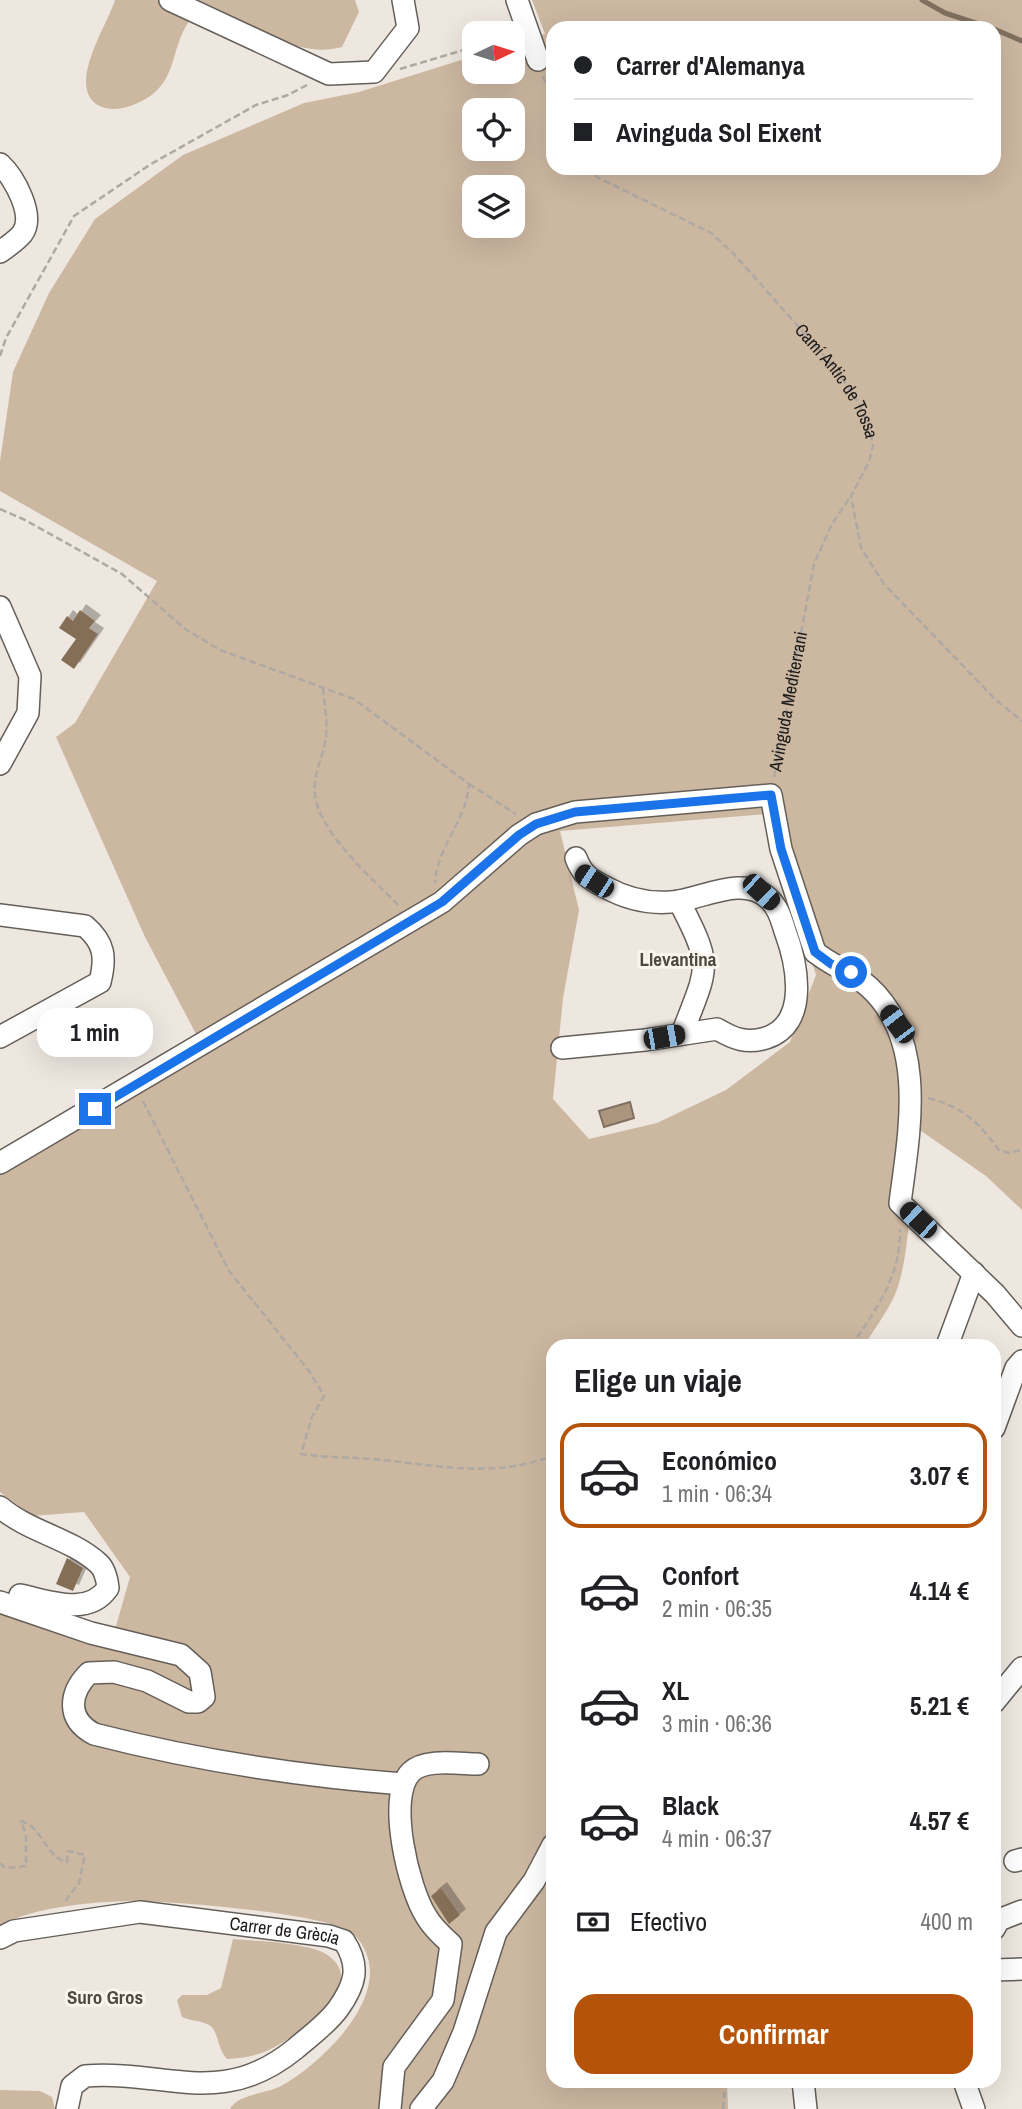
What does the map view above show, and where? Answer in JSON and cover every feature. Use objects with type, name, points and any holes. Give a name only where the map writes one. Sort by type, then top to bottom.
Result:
[{"type":"street","points":[[170,0],[329,74],[374,72],[408,28],[403,0]]},
{"type":"street","points":[[517,0],[538,60]]},
{"type":"street","points":[[0,164],[17,187],[26,220],[23,233],[0,252]]},
{"type":"street","points":[[0,607],[30,676],[28,713],[0,764]]},
{"type":"street","points":[[0,1163],[411,922],[442,902],[531,827],[575,812],[771,795]]},
{"type":"street","name":"Avinguda Mediterrani","points":[[771,795],[805,956]]},
{"type":"street","points":[[562,1048],[717,1028],[736,1041],[763,1039],[780,1033],[792,1015],[805,956],[776,906],[761,892],[736,888],[679,901],[645,901],[621,895],[582,873],[576,858]]},
{"type":"street","points":[[679,901],[703,948],[706,970],[682,1034]]},
{"type":"street","points":[[0,915],[85,926],[102,946],[105,962],[100,982],[0,1037]]},
{"type":"street","points":[[805,956],[851,972],[871,989],[897,1024],[909,1068],[910,1123],[900,1203],[974,1273],[1022,1326]]},
{"type":"street","points":[[950,1339],[974,1273]]},
{"type":"street","points":[[1001,1409],[1016,1368],[1022,1361]]},
{"type":"street","points":[[0,1507],[17,1522],[98,1563],[107,1577],[108,1588],[100,1599],[83,1605],[0,1594]]},
{"type":"street","points":[[0,1602],[91,1633],[181,1655],[200,1672],[204,1697],[198,1702],[189,1702],[147,1681],[114,1672],[89,1673],[78,1684],[72,1699],[79,1722],[94,1734],[177,1754],[254,1767],[322,1777],[403,1784]]},
{"type":"street","points":[[1001,1694],[1022,1668]]},
{"type":"street","points":[[390,2109],[394,2067],[443,2000],[451,1944],[426,1918],[409,1873],[403,1848],[403,1784],[412,1771],[428,1765],[478,1764]]},
{"type":"street","points":[[421,2109],[443,2081],[464,2032],[496,1932],[534,1881],[546,1858]]},
{"type":"street","points":[[1001,1919],[1022,1911]]},
{"type":"street","name":"Carrer de Grècia","points":[[0,1938],[14,1931],[140,1912],[276,1928],[344,1941],[354,1956],[356,1971],[351,1990],[329,2021],[278,2064],[245,2080],[220,2085],[85,2076],[72,2087],[67,2109]]},
{"type":"street","points":[[1001,1967],[1022,1969]]},
{"type":"street","points":[[804,2088],[806,2109]]},
{"type":"street","points":[[966,2088],[974,2109]]},
{"type":"path","points":[[374,72],[385,73],[462,51]]},
{"type":"path","points":[[538,60],[546,83]]},
{"type":"path","points":[[0,356],[6,338],[74,216],[151,164],[256,105],[288,95],[329,74]]},
{"type":"path","name":"Camí Antic de Tossa","points":[[597,175],[711,233],[733,253],[835,368],[858,402],[870,429],[873,446],[869,463],[851,496]]},
{"type":"path","points":[[851,496],[861,548],[884,584],[996,700],[1022,721]]},
{"type":"path","name":"Avinguda Mediterrani","points":[[771,795],[814,564],[832,524],[851,496]]},
{"type":"path","points":[[0,509],[122,574],[185,629],[220,650],[354,699],[469,783],[523,818],[531,827]]},
{"type":"path","points":[[323,688],[326,740],[316,769],[315,796],[324,821],[411,922]]},
{"type":"path","points":[[442,902],[435,881],[439,859],[466,803],[469,783]]},
{"type":"path","points":[[135,1085],[198,1205],[229,1271],[309,1371],[324,1396],[312,1417],[301,1454],[405,1462],[457,1470],[506,1468],[546,1458]]},
{"type":"path","points":[[909,1093],[949,1103],[978,1121],[999,1150],[1009,1153],[1022,1150]]},
{"type":"path","points":[[855,1339],[884,1298],[894,1272],[900,1239],[900,1203]]},
{"type":"path","points":[[0,1863],[5,1868],[26,1866],[26,1834],[21,1821],[30,1824],[56,1858],[67,1862],[68,1851],[85,1855],[79,1883],[62,1906],[60,1924]]},
{"type":"path","points":[[723,2109],[724,2088]]},
{"type":"shaded area","points":[[115,0],[355,0],[359,12],[342,47],[325,50],[292,45],[213,8],[201,9],[189,21],[167,76],[159,88],[146,99],[127,107],[111,109],[96,104],[88,95],[86,83],[92,54]]},
{"type":"shaded area","points":[[532,0],[1022,0],[1022,1210],[986,1176],[914,1126],[904,1261],[893,1299],[869,1339],[546,1339],[546,2088],[727,2088],[728,2109],[230,2109],[239,2100],[275,2089],[295,2077],[325,2053],[351,2022],[368,1989],[370,1972],[369,1960],[354,1934],[333,1925],[278,1914],[180,1903],[134,1901],[102,1902],[44,1910],[11,1921],[0,1928],[0,1600],[48,1623],[116,1626],[130,1577],[84,1512],[32,1516],[0,1492],[0,1173],[205,1051],[145,937],[56,737],[75,723],[157,581],[0,491],[0,461],[13,372],[49,293],[95,219],[183,155],[304,103],[359,92],[462,60],[462,84],[525,84],[525,40],[545,34]],"holes":[[[766,814],[816,975],[790,1042],[726,1090],[657,1123],[589,1139],[553,1099],[563,998],[579,910],[560,831]]]},
{"type":"shaded area","points":[[630,1102],[634,1118],[604,1127],[599,1111]]},
{"type":"shaded area","points":[[233,1939],[283,1943],[321,1952],[329,1956],[339,1968],[341,1982],[335,1996],[324,2010],[294,2035],[264,2052],[227,2059],[212,2028],[206,2023],[182,2017],[177,2000],[182,1995],[207,1995],[221,1988]]},
{"type":"shaded area","points":[[0,2090],[40,2091],[52,2097],[55,2109],[0,2109]]},
{"type":"building","points":[[80,610],[95,621],[89,628],[98,634],[74,669],[61,660],[76,639],[59,628],[67,616],[73,621]]},
{"type":"building","points":[[67,1558],[83,1568],[73,1591],[56,1584]]},
{"type":"building","points":[[441,1888],[460,1915],[449,1924],[431,1896]]},
{"type":"waterway","points":[[922,0],[945,13],[970,21]]},
{"type":"waterway","points":[[1001,32],[1022,41]]},
{"type":"district","name":"Llevantina","points":[[678,959]]},
{"type":"district","name":"Suro Gros","points":[[105,1997]]},
{"type":"route","points":[[95,1109],[442,902],[519,835],[536,824],[575,812],[771,795],[781,849],[815,952],[831,964],[851,972]]}]
